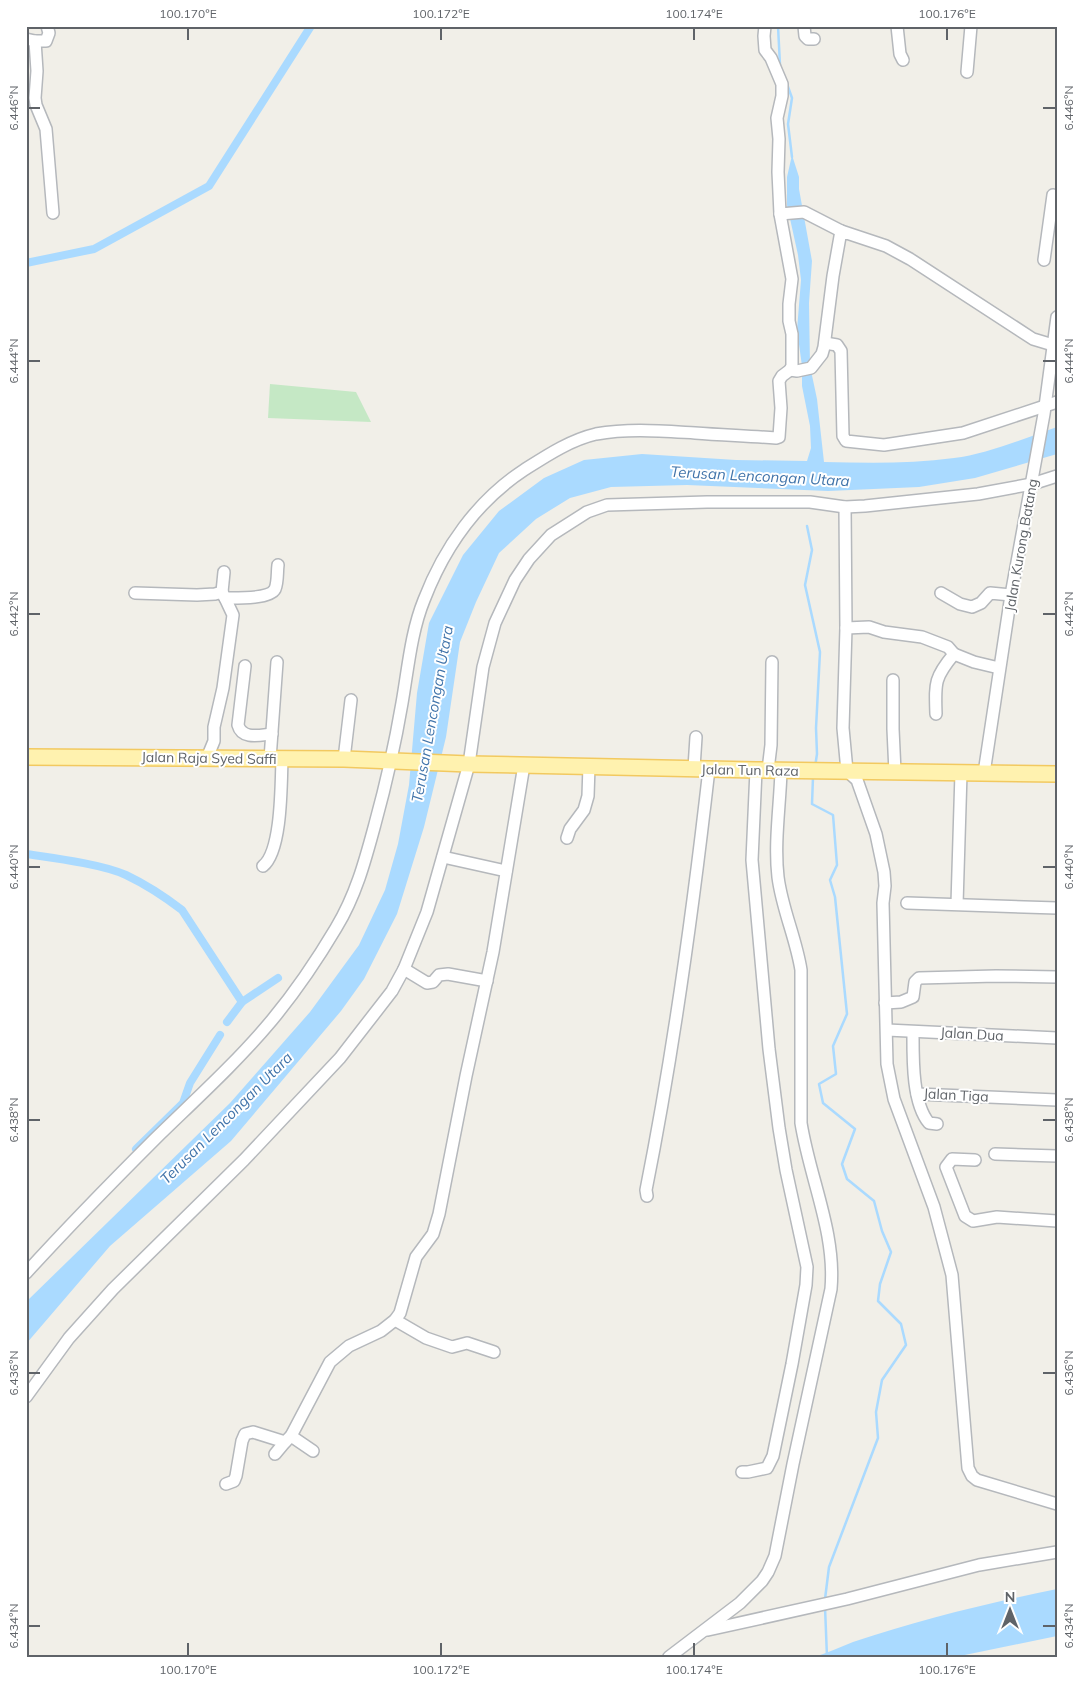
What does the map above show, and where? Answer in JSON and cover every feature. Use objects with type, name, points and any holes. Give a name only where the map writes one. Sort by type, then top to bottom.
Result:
[{"type":"main road","name":"Jalan Raja Syed Saffi","points":[[26,756],[344,759],[444,763]]},
{"type":"main road","name":"Jalan Tun Raza","points":[[444,763],[799,771],[1057,774]]},
{"type":"street","points":[[47,26],[49,33],[46,41],[31,40],[37,71],[36,105],[46,129],[53,213]]},
{"type":"street","points":[[765,26],[765,50],[771,58],[782,84],[782,96],[777,118],[783,214],[792,279],[789,321],[792,366],[800,369]]},
{"type":"street","points":[[804,26],[805,36],[808,39],[814,39]]},
{"type":"street","points":[[897,26],[900,54],[903,60]]},
{"type":"street","points":[[967,72],[971,26]]},
{"type":"street","points":[[1044,260],[1053,214],[1053,195]]},
{"type":"street","points":[[783,214],[804,212],[841,231],[886,246],[910,259],[1033,339],[1053,345]]},
{"type":"street","points":[[26,1273],[100,1195],[254,1040],[280,1010],[337,927],[355,892],[363,871],[394,761],[411,648],[422,603],[452,542],[485,503],[510,479],[546,456],[593,435],[645,430],[778,438],[780,434],[780,381],[782,376],[800,369],[822,354],[841,231]]},
{"type":"street","name":"Jalan Kurong Batang","points":[[984,773],[1011,595],[1036,464],[1057,318]]},
{"type":"street","points":[[825,343],[837,345],[841,350],[843,436],[846,441],[884,445],[963,433],[1044,411],[1057,402]]},
{"type":"street","points":[[26,1397],[69,1338],[113,1289],[244,1160],[340,1058],[392,991],[404,969],[427,912],[443,857],[469,764],[483,667],[495,623],[509,590],[541,545],[564,526],[598,507],[618,504],[810,502],[845,507],[865,506],[978,494],[1032,484],[1057,476]]},
{"type":"street","points":[[845,507],[846,628],[843,728],[847,771],[857,780],[876,834],[884,872],[887,1064],[894,1099],[934,1207],[952,1275],[962,1378],[967,1461],[970,1472],[976,1480],[1057,1504]]},
{"type":"street","points":[[135,593],[215,594],[260,597],[272,594],[276,588],[278,565]]},
{"type":"street","points":[[207,758],[214,741],[214,727],[233,615],[223,595],[224,572]]},
{"type":"street","points":[[941,593],[960,604],[972,608],[981,603],[990,593],[1011,595]]},
{"type":"street","points":[[846,628],[869,627],[884,632],[922,637],[948,647],[954,654],[974,662],[1000,668]]},
{"type":"street","points":[[936,714],[935,682],[954,654]]},
{"type":"street","points":[[263,866],[272,857],[279,811],[276,759],[272,734],[277,662]]},
{"type":"street","points":[[742,1472],[767,1468],[773,1456],[792,1364],[806,1285],[807,1267],[786,1170],[770,1059],[752,860],[755,815],[768,770],[771,745],[772,662]]},
{"type":"street","points":[[245,666],[238,725],[240,731],[244,735],[272,734]]},
{"type":"street","points":[[893,680],[895,772]]},
{"type":"street","points":[[344,759],[351,700]]},
{"type":"street","points":[[694,768],[696,737]]},
{"type":"street","points":[[275,1454],[288,1439],[330,1362],[349,1346],[381,1331],[395,1320],[403,1306],[416,1258],[433,1234],[439,1214],[493,952],[524,765]]},
{"type":"street","points":[[567,838],[570,829],[582,814],[587,801],[589,766]]},
{"type":"street","points":[[647,1196],[646,1190],[663,1102],[695,895],[709,769]]},
{"type":"street","points":[[669,1657],[740,1603],[768,1572],[775,1556],[793,1464],[832,1290],[833,1269],[829,1238],[804,1145],[801,1123],[801,970],[798,950],[782,899],[778,878],[768,770]]},
{"type":"street","points":[[957,904],[961,773]]},
{"type":"street","points":[[443,857],[506,871]]},
{"type":"street","points":[[907,903],[1057,908]]},
{"type":"street","points":[[404,969],[427,983],[432,982],[439,976],[448,974],[486,981]]},
{"type":"street","points":[[885,1003],[901,1002],[912,997],[915,982],[919,978],[1057,977]]},
{"type":"street","name":"Jalan Dua","points":[[887,1030],[1057,1038]]},
{"type":"street","name":"Jalan Tiga","points":[[913,1032],[913,1062],[917,1094],[1057,1100]]},
{"type":"street","points":[[917,1094],[926,1119],[929,1123],[937,1124]]},
{"type":"street","points":[[995,1154],[1057,1156]]},
{"type":"street","points":[[975,1160],[952,1159],[946,1167],[965,1216],[980,1221],[997,1217],[1057,1221]]},
{"type":"street","points":[[395,1320],[426,1338],[452,1347],[467,1343],[494,1352]]},
{"type":"street","points":[[226,1484],[234,1481],[236,1476],[245,1434],[253,1432],[288,1439],[313,1452]]},
{"type":"street","points":[[701,1632],[847,1599],[980,1564],[1057,1552]]},
{"type":"green space","points":[[270,384],[356,392],[371,422],[268,418]]},
{"type":"water","name":"Terusan Lencongan Utara","points":[[792,155],[799,177],[799,189],[812,261],[809,303],[810,366],[817,399],[824,462],[873,463],[954,458],[993,449],[1057,427],[1057,454],[975,478],[919,487],[828,491],[687,485],[611,487],[570,498],[536,519],[499,553],[460,642],[446,737],[424,827],[397,914],[364,979],[341,1011],[231,1141],[110,1246],[26,1344],[26,1302],[230,1103],[310,1012],[359,945],[385,890],[398,844],[409,785],[417,693],[429,623],[463,555],[499,511],[544,478],[584,460],[642,454],[736,460],[807,461],[811,448],[810,426],[802,386],[802,366],[797,330],[801,280],[798,255],[787,205],[787,177]]},
{"type":"water","points":[[1057,1589],[1057,1636],[955,1657],[814,1657],[853,1642],[928,1619]]},
{"type":"waterway","points":[[26,263],[94,249],[209,186],[311,26]]},
{"type":"waterway","points":[[778,26],[780,65]]},
{"type":"waterway","points":[[787,84],[792,98],[788,124],[792,157]]},
{"type":"waterway","points":[[807,526],[812,550],[805,585],[820,652],[815,767]]},
{"type":"waterway","points":[[813,777],[812,804],[833,815],[837,865],[830,880],[835,897],[847,1014],[833,1046],[836,1074],[819,1084],[823,1103],[855,1129],[842,1164],[847,1179],[874,1201],[882,1231],[891,1252],[880,1284],[878,1301],[901,1324],[906,1345],[882,1380],[876,1412],[878,1438],[829,1567],[825,1599]]},
{"type":"waterway","points":[[26,854],[77,862],[116,871],[148,887],[182,910],[242,1002],[227,1022]]},
{"type":"waterway","points":[[242,1002],[278,978]]},
{"type":"waterway","points":[[136,1149],[183,1103],[190,1083],[220,1035]]},
{"type":"waterway","points":[[825,1607],[827,1657]]}]
